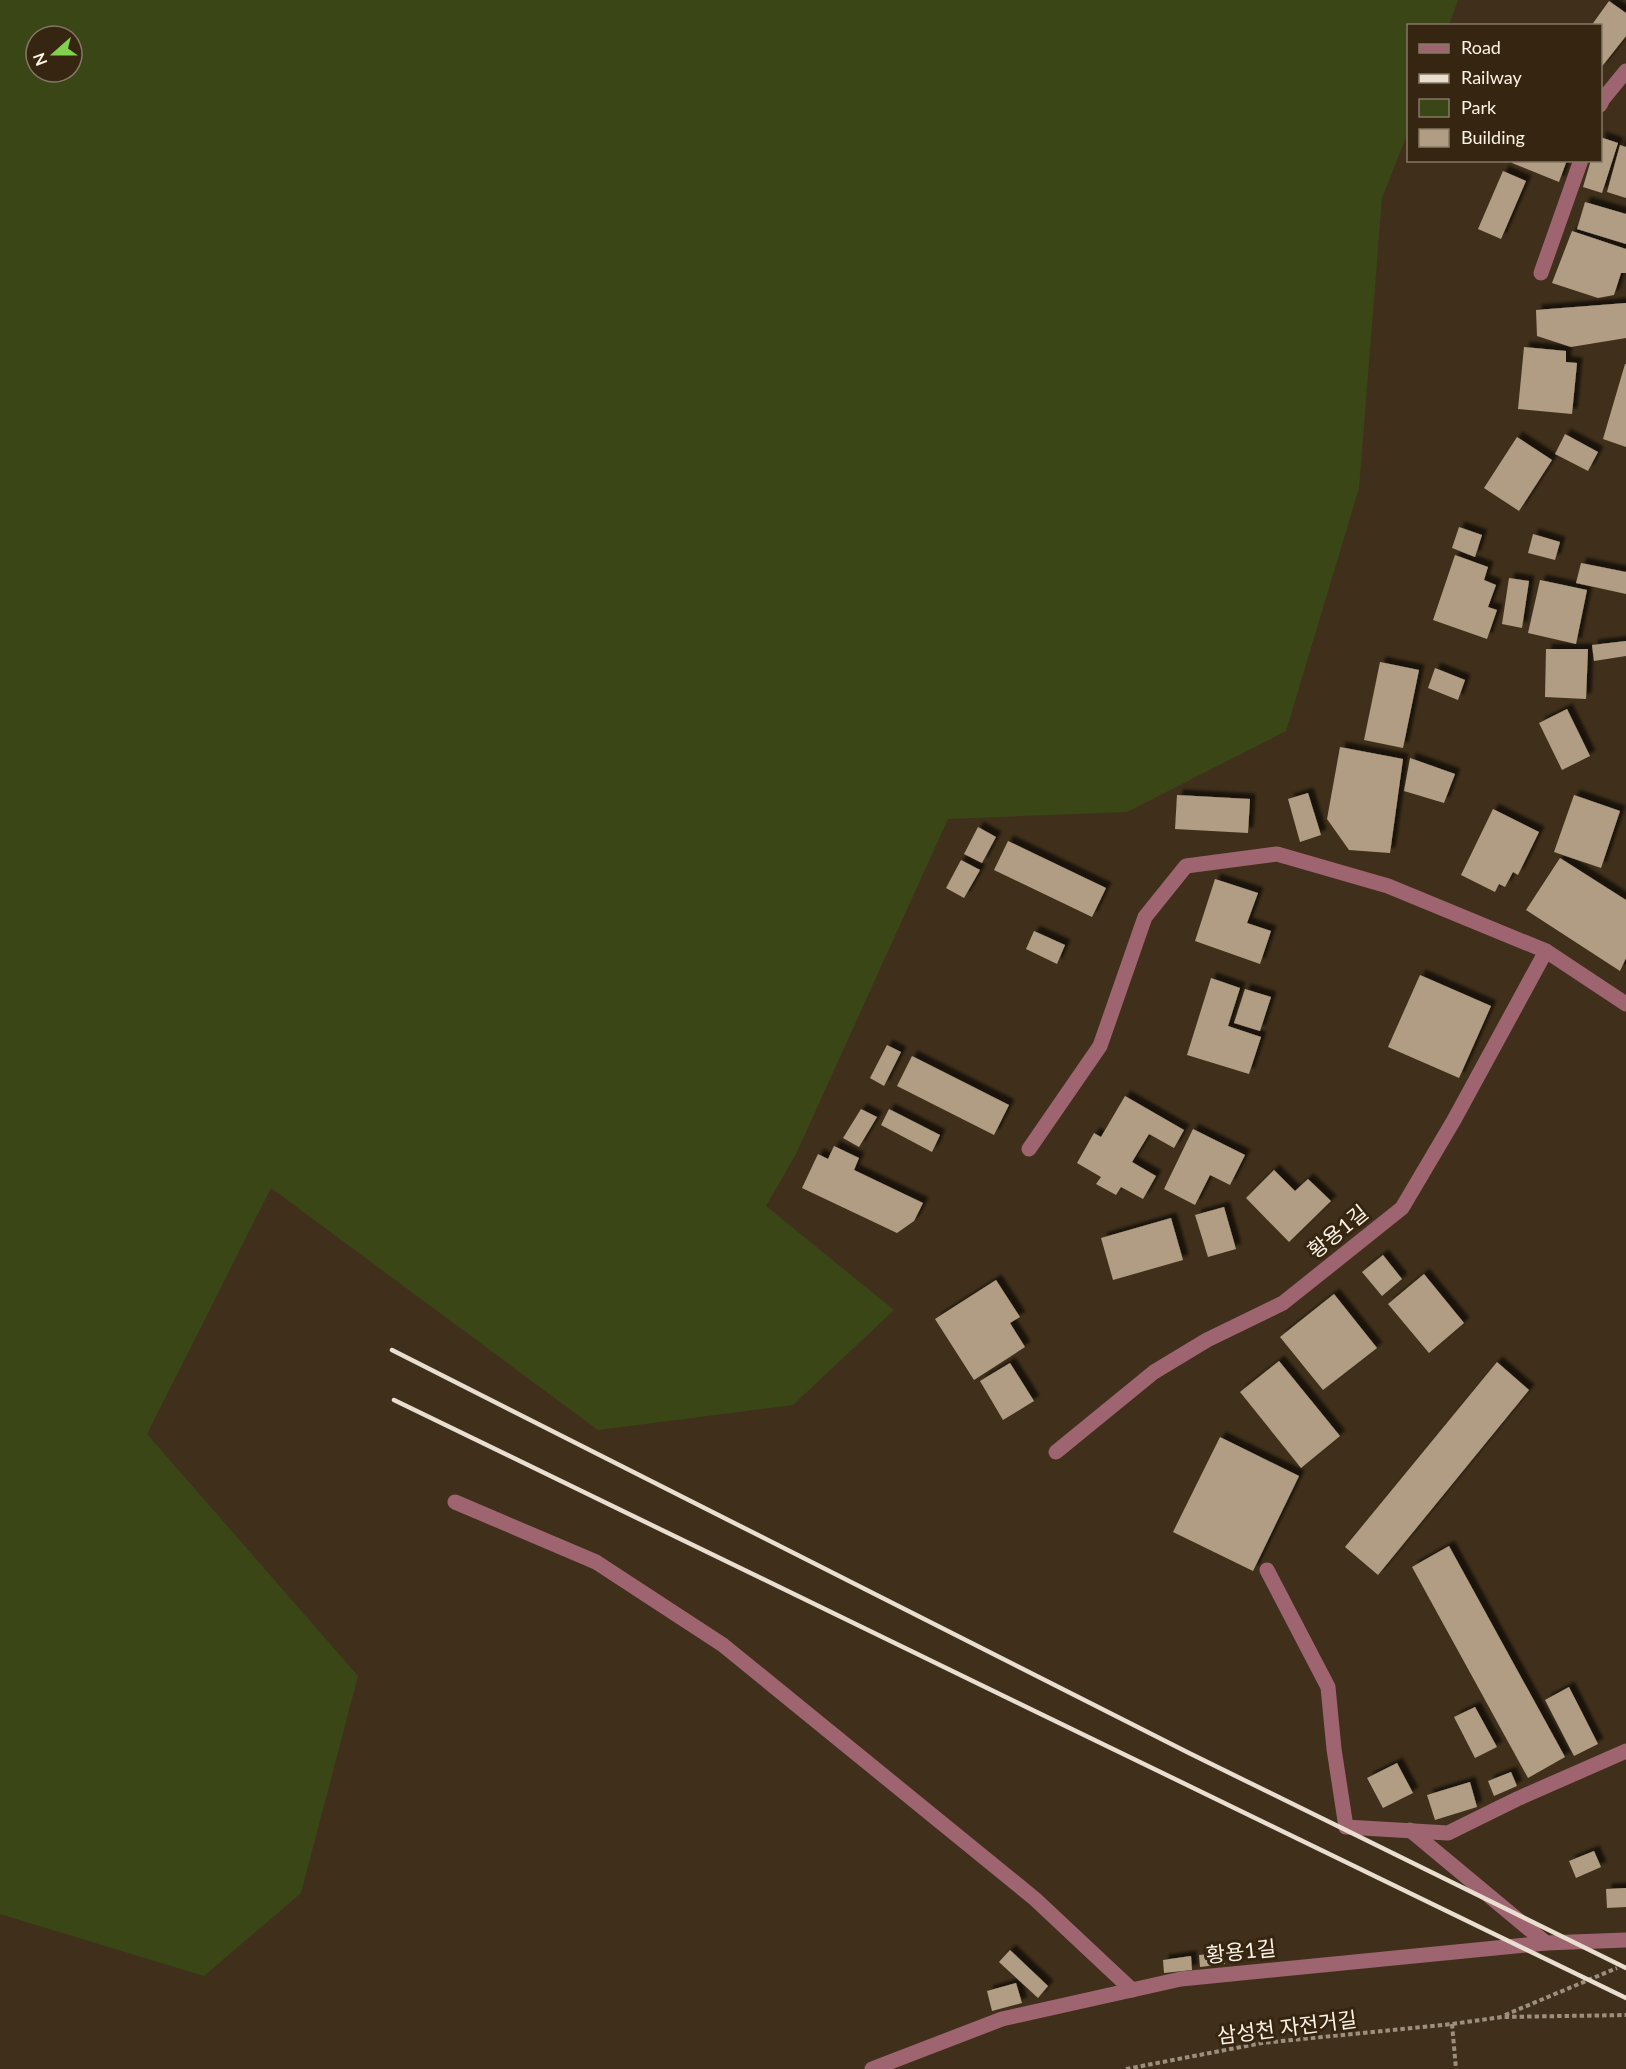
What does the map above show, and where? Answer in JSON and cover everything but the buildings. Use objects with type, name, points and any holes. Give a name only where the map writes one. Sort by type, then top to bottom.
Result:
[{"type":"street","points":[[1602,101],[1626,71]]},
{"type":"street","points":[[1541,273],[1580,162]]},
{"type":"street","points":[[1029,1149],[1100,1047],[1145,916],[1186,866],[1277,854],[1389,886],[1546,951],[1626,1005]]},
{"type":"street","name":"황용1길","points":[[1056,1452],[1154,1372],[1207,1340],[1283,1303],[1402,1208],[1454,1120],[1546,951]]},
{"type":"street","points":[[455,1502],[596,1562],[723,1646],[1035,1899],[1132,1990]]},
{"type":"street","points":[[1267,1570],[1328,1687],[1334,1749],[1346,1827],[1448,1833],[1516,1799],[1626,1751]]},
{"type":"street","points":[[1410,1830],[1546,1943]]},
{"type":"street","name":"황용1길","points":[[872,2069],[1002,2019],[1181,1979],[1546,1943],[1626,1940]]},
{"type":"path","points":[[1502,2017],[1626,1965]]},
{"type":"path","name":"삼성천 자전거길","points":[[1126,2069],[1262,2043],[1502,2017],[1626,2014]]},
{"type":"path","points":[[1452,2024],[1456,2069]]},
{"type":"green space","points":[[0,0],[1458,0],[1449,24],[1407,24],[1407,135],[1382,198],[1359,488],[1286,731],[1127,812],[948,819],[796,1154],[766,1206],[894,1310],[793,1405],[598,1430],[271,1188],[147,1434],[358,1676],[301,1893],[204,1976],[0,1914]]},
{"type":"railway","points":[[392,1350],[1189,1753],[1626,1968]]},
{"type":"railway","points":[[394,1400],[1626,1998]]}]
